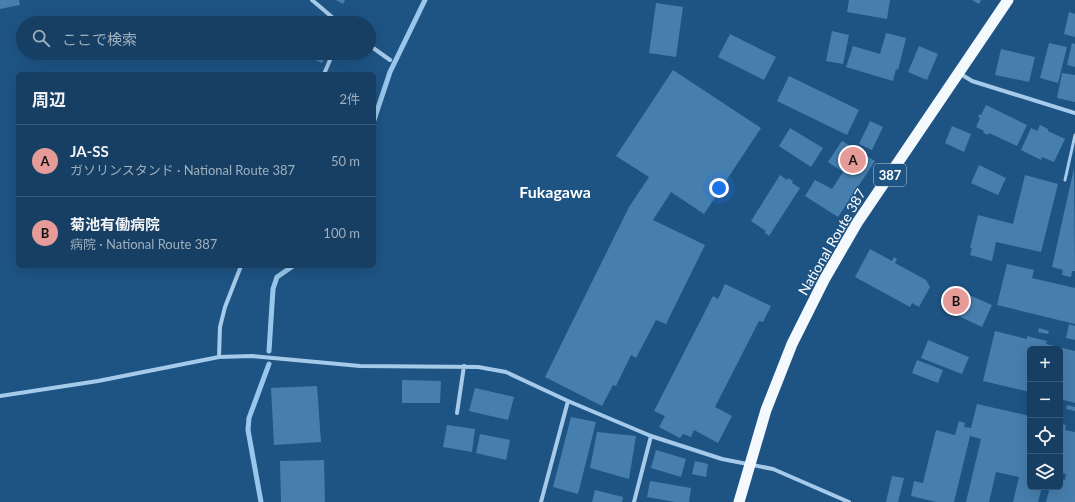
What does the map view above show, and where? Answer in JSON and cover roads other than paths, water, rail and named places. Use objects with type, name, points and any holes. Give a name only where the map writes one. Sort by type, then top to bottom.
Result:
[{"type":"highway","name":"National Route 387","points":[[740,502],[749,465],[766,410],[792,344],[824,280],[857,223],[1008,0]]},
{"type":"street","points":[[312,0],[331,16]]},
{"type":"street","points":[[376,50],[390,60]]},
{"type":"street","points":[[325,72],[330,60]]},
{"type":"street","points":[[959,73],[972,81],[1075,113]]},
{"type":"street","points":[[219,357],[220,327],[225,307],[240,268]]},
{"type":"street","points":[[0,396],[98,381],[219,357],[252,356],[367,367],[478,367],[506,372],[568,401],[651,436],[722,459],[773,469],[849,502]]},
{"type":"street","points":[[457,413],[464,366]]},
{"type":"street","points":[[541,502],[568,401]]},
{"type":"street","points":[[634,502],[651,436]]},
{"type":"lane","points":[[1065,180],[1075,135]]},
{"type":"waterway","points":[[376,114],[390,72],[425,0]]},
{"type":"waterway","points":[[269,351],[273,289],[277,277],[290,268]]},
{"type":"waterway","points":[[261,502],[248,430],[249,418],[269,364]]},
{"type":"place","name":"JA-SS","points":[[853,160]]},
{"type":"place","name":"菊池有働病院","points":[[956,301]]},
{"type":"district","name":"Fukagawa","points":[[555,192]]}]
